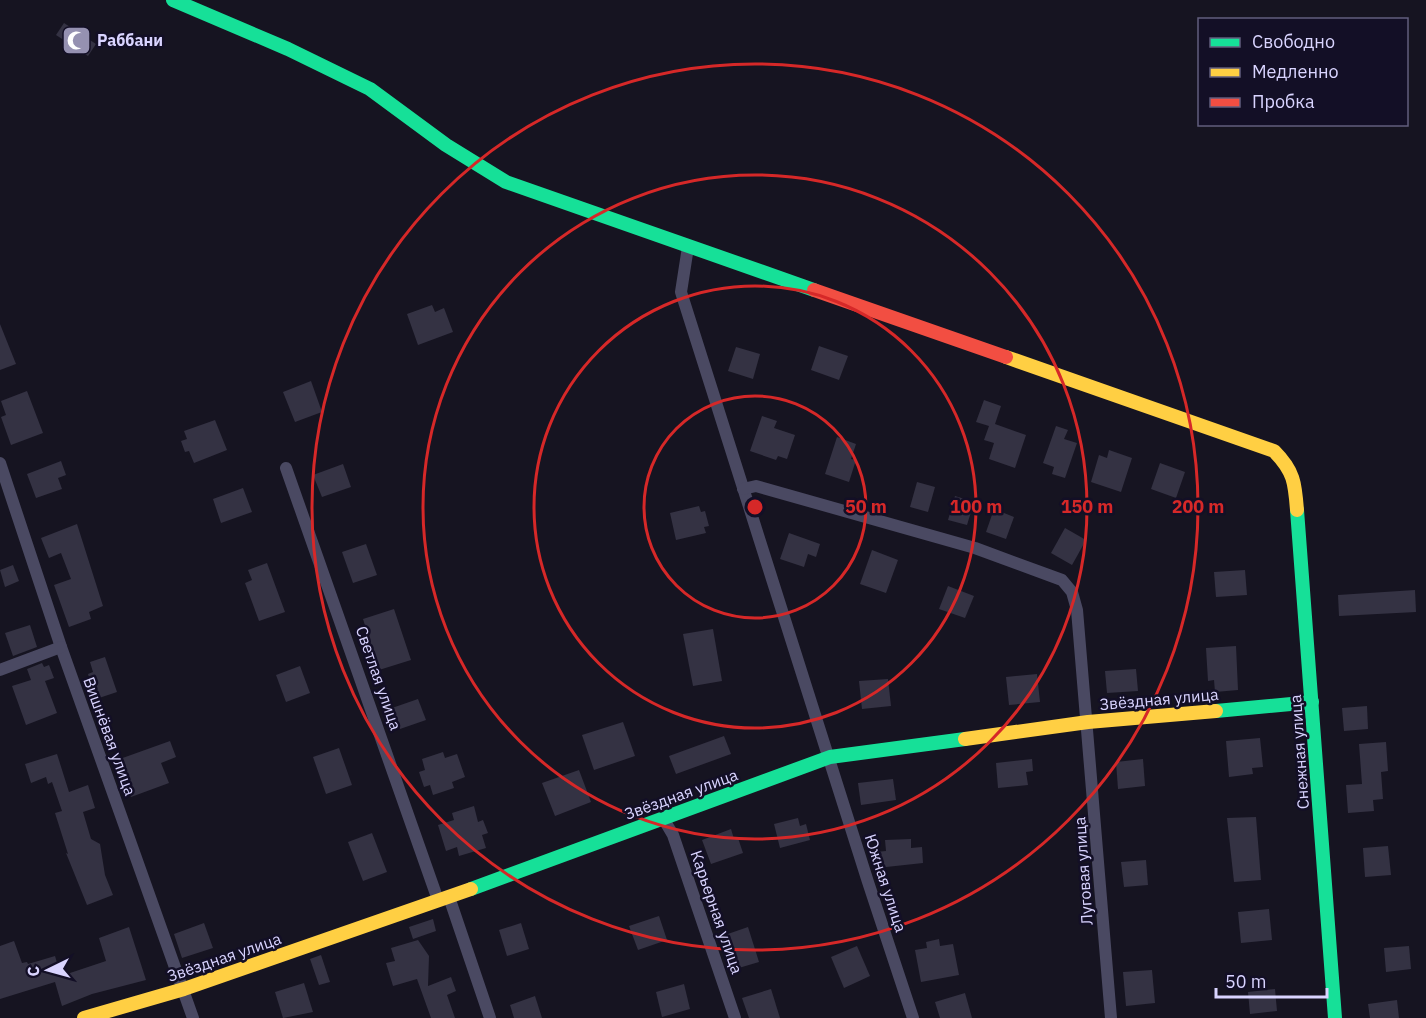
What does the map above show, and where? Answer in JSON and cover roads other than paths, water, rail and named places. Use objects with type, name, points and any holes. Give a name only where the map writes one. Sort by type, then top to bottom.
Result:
[{"type":"street","points":[[173,0],[288,49],[370,89],[446,146],[506,182],[688,248]]},
{"type":"street","name":"Снежная улица","points":[[688,248],[1274,451],[1288,465],[1296,485],[1335,1018]]},
{"type":"street","name":"Южная улица","points":[[688,248],[681,292],[868,882],[914,1018]]},
{"type":"street","name":"Вишнёвая улица","points":[[0,463],[5,495],[193,1018]]},
{"type":"street","name":"Светлая улица","points":[[286,468],[443,899],[490,1018]]},
{"type":"street","name":"Луговая улица","points":[[743,489],[756,486],[975,548],[1062,580],[1072,592],[1077,610],[1088,722],[1111,1018]]},
{"type":"street","points":[[0,670],[61,647]]},
{"type":"street","name":"Звёздная улица","points":[[84,1018],[184,989],[443,899],[830,757],[1088,722],[1312,702]]},
{"type":"street","name":"Карьерная улица","points":[[663,818],[673,835],[735,1018]]},
{"type":"place","name":"Раббани","points":[[76,40]]}]
